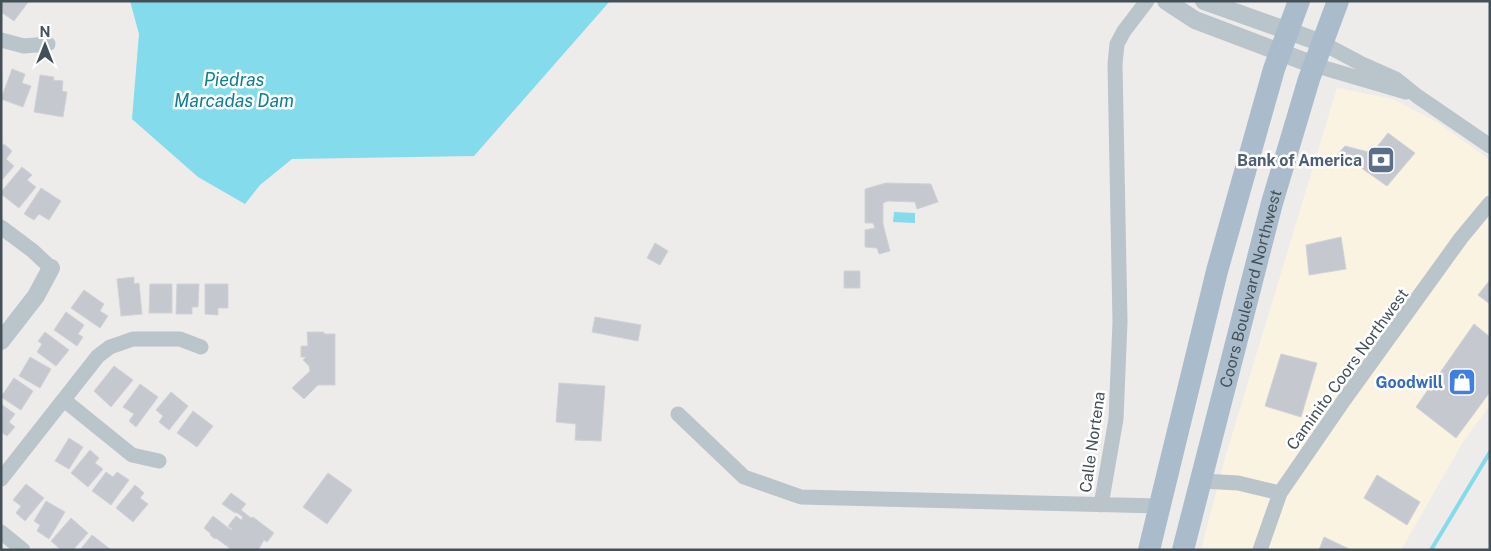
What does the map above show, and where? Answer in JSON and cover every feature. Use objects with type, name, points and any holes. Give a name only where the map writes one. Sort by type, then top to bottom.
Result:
[{"type":"main road","points":[[1149,550],[1217,271],[1280,52],[1299,1]]},
{"type":"main road","name":"Coors Boulevard Northwest","points":[[1183,550],[1272,203],[1314,65],[1338,1]]},
{"type":"street","name":"Calle Nortena","points":[[678,414],[744,477],[801,497],[1102,505],[1116,419],[1119,331],[1115,64],[1117,44],[1124,31],[1147,1]]},
{"type":"street","points":[[1166,1],[1195,20],[1314,65],[1417,96]]},
{"type":"street","points":[[1204,1],[1322,43],[1396,79],[1417,96],[1490,146]]},
{"type":"street","points":[[1,40],[24,46],[48,44]]},
{"type":"street","name":"Caminito Coors Northwest","points":[[1260,550],[1280,493],[1344,400],[1461,238],[1490,202]]},
{"type":"street","points":[[1,227],[33,251],[51,268],[36,296],[1,341]]},
{"type":"street","points":[[1,479],[98,356],[110,347],[133,340],[180,339],[201,347]]},
{"type":"street","points":[[64,400],[132,454],[159,461]]},
{"type":"street","points":[[1202,481],[1238,484],[1280,493]]},
{"type":"street","points":[[1102,505],[1160,506]]},
{"type":"street","points":[[1,532],[24,550]]},
{"type":"shaded area","points":[[1337,88],[1393,99],[1437,122],[1490,160],[1490,405],[1463,442],[1401,550],[1201,550],[1226,455]]},
{"type":"water","name":"Piedras Marcadas Dam","points":[[130,1],[610,1],[474,156],[292,159],[260,185],[245,204],[198,177],[132,119],[139,34]]},
{"type":"water","points":[[894,212],[915,213],[915,223],[893,222]]},
{"type":"building","points":[[1,1],[29,1],[14,21],[1,12]]},
{"type":"building","points":[[12,69],[25,74],[22,83],[31,86],[23,107],[1,99]]},
{"type":"building","points":[[40,75],[54,77],[53,80],[63,81],[62,91],[67,92],[63,117],[34,112]]},
{"type":"building","name":"Bank of America","points":[[1388,133],[1415,153],[1387,186],[1360,167],[1355,161],[1336,156],[1345,146],[1372,153]]},
{"type":"building","points":[[4,144],[12,151],[6,159],[14,166],[1,181],[1,146]]},
{"type":"building","points":[[22,167],[32,175],[27,180],[36,187],[19,208],[1,192]]},
{"type":"building","points":[[886,183],[931,184],[938,202],[917,209],[915,202],[888,201],[883,203],[883,224],[890,251],[879,254],[877,248],[865,247],[865,230],[875,228],[873,223],[865,223],[865,189]]},
{"type":"building","points":[[41,188],[61,201],[49,220],[39,214],[34,220],[24,214]]},
{"type":"building","points":[[1341,237],[1346,269],[1309,275],[1306,245]]},
{"type":"building","points":[[655,243],[668,251],[660,265],[647,258]]},
{"type":"building","points":[[844,271],[860,271],[860,288],[844,288]]},
{"type":"building","points":[[134,277],[134,284],[139,283],[142,314],[121,316],[117,279]]},
{"type":"building","points":[[1490,280],[1490,304],[1478,295]]},
{"type":"building","points":[[150,284],[172,284],[172,313],[149,313]]},
{"type":"building","points":[[177,284],[199,284],[198,307],[192,307],[192,314],[176,314]]},
{"type":"building","points":[[205,284],[228,284],[228,308],[218,308],[218,315],[205,314]]},
{"type":"building","points":[[84,290],[104,304],[100,311],[108,316],[100,328],[71,308]]},
{"type":"building","points":[[66,312],[84,325],[78,334],[83,337],[77,346],[54,330]]},
{"type":"building","points":[[595,317],[641,325],[638,341],[592,332]]},
{"type":"building","points":[[1474,324],[1490,337],[1490,392],[1456,438],[1416,407]]},
{"type":"building","points":[[45,332],[69,350],[56,366],[37,352],[42,344],[38,341]]},
{"type":"building","points":[[307,332],[335,334],[335,385],[318,385],[304,399],[292,388],[310,371],[309,366],[303,360],[306,357],[301,357],[301,346],[308,346]]},
{"type":"building","points":[[1281,354],[1317,363],[1301,417],[1265,406]]},
{"type":"building","points":[[30,357],[51,369],[40,388],[19,376]]},
{"type":"building","points":[[114,366],[133,380],[111,407],[94,391]]},
{"type":"building","points":[[14,378],[33,391],[21,410],[1,397]]},
{"type":"building","points":[[559,383],[605,386],[601,441],[575,440],[576,424],[556,422]]},
{"type":"building","points":[[140,384],[158,397],[136,427],[129,421],[134,414],[123,407]]},
{"type":"building","points":[[171,392],[188,406],[169,430],[159,422],[163,416],[156,410]]},
{"type":"building","points":[[1,404],[15,414],[9,422],[15,427],[7,436],[1,432]]},
{"type":"building","points":[[193,411],[213,426],[197,447],[177,433]]},
{"type":"building","points":[[69,438],[83,447],[69,469],[55,461]]},
{"type":"building","points":[[90,450],[99,458],[95,463],[103,469],[88,487],[71,473]]},
{"type":"building","points":[[106,472],[113,477],[117,472],[129,480],[111,505],[92,491]]},
{"type":"building","points":[[328,473],[352,490],[327,524],[303,507]]},
{"type":"building","points":[[1377,475],[1420,502],[1407,525],[1364,498]]},
{"type":"building","points":[[26,484],[44,498],[25,521],[16,513],[21,506],[13,500]]},
{"type":"building","points":[[135,485],[144,493],[140,498],[148,504],[133,522],[116,508]]},
{"type":"building","points":[[231,493],[246,504],[241,510],[274,533],[267,542],[264,540],[258,550],[232,550],[215,539],[204,528],[213,516],[231,530],[228,526],[236,516],[241,520],[243,517],[222,504]]},
{"type":"building","points":[[46,501],[65,512],[49,539],[37,531],[40,525],[34,521]]},
{"type":"building","points":[[71,518],[88,533],[73,550],[61,550],[51,541]]},
{"type":"building","points":[[92,535],[110,549],[110,550],[80,550]]},
{"type":"building","points":[[1324,537],[1349,549],[1349,550],[1319,550]]},
{"type":"waterway","points":[[1431,550],[1490,452]]},
{"type":"place","name":"Bank of America","points":[[1381,160]]},
{"type":"place","name":"Goodwill","points":[[1462,382]]}]
